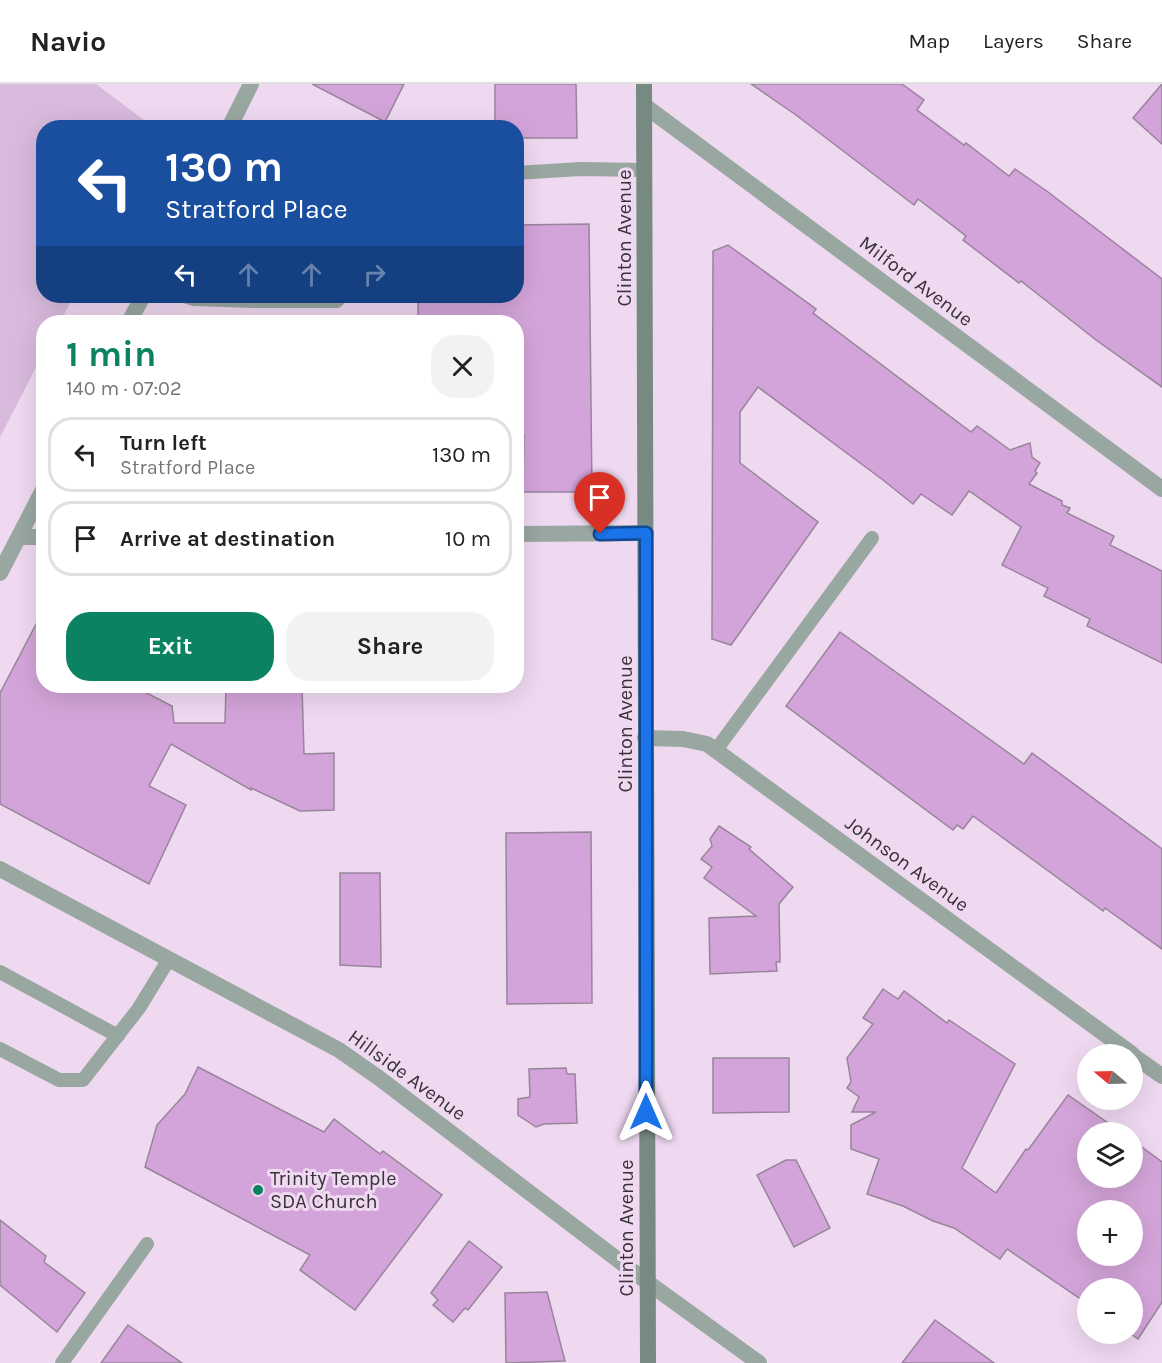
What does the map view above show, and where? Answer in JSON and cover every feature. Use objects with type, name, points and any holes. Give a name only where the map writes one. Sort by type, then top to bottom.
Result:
[{"type":"main road","name":"Clinton Avenue","points":[[644,84],[648,1363]]},
{"type":"street","points":[[233,120],[251,84]]},
{"type":"street","name":"Milford Avenue","points":[[645,106],[1162,489]]},
{"type":"street","points":[[0,573],[36,504]]},
{"type":"street","points":[[524,534],[646,533]]},
{"type":"street","points":[[19,537],[36,537]]},
{"type":"street","name":"Johnson Avenue","points":[[645,738],[694,740],[707,744],[1117,1044]]},
{"type":"street","name":"Hillside Avenue","points":[[0,869],[339,1050],[647,1282],[759,1363]]},
{"type":"street","name":"Johnson Avenue","points":[[1143,1063],[1162,1076]]},
{"type":"lane","points":[[524,173],[581,169],[644,170]]},
{"type":"lane","points":[[716,750],[872,538]]},
{"type":"lane","points":[[0,1049],[58,1080],[83,1080],[139,1008],[169,958]]},
{"type":"lane","points":[[0,972],[118,1036]]},
{"type":"lane","points":[[62,1363],[147,1244]]},
{"type":"shaded area","points":[[0,84],[96,84],[144,120],[36,120],[36,303],[70,303],[64,315],[36,315],[36,368],[0,437]]},
{"type":"building","points":[[312,84],[404,84],[386,120],[381,120]]},
{"type":"building","points":[[495,84],[576,84],[577,138],[524,138],[524,120],[495,120]]},
{"type":"building","points":[[751,84],[902,84],[924,100],[917,110],[1009,176],[1015,169],[1162,279],[1162,387],[963,240],[966,236],[918,199],[914,205],[796,115]]},
{"type":"building","points":[[1162,84],[1162,144],[1133,118]]},
{"type":"building","points":[[589,224],[592,492],[524,492],[524,315],[418,315],[418,303],[524,303],[524,225]]},
{"type":"building","points":[[728,245],[816,309],[813,313],[971,432],[977,426],[1010,450],[1030,443],[1032,457],[1040,463],[1035,471],[1037,473],[1029,484],[1062,501],[1062,505],[1070,508],[1067,513],[1114,536],[1110,545],[1162,571],[1162,663],[1087,626],[1090,619],[1044,596],[1048,588],[1002,565],[1021,527],[969,491],[952,515],[921,494],[913,504],[758,387],[740,412],[740,463],[818,522],[731,645],[712,639],[713,251]]},
{"type":"building","points":[[36,624],[36,693],[147,693],[172,706],[174,723],[225,723],[226,693],[302,693],[304,754],[334,753],[334,810],[300,811],[251,788],[251,790],[171,744],[149,786],[186,805],[149,884],[0,804],[0,693]]},
{"type":"building","points":[[840,632],[1024,764],[1032,753],[1162,849],[1162,949],[1105,908],[1103,911],[973,816],[963,829],[957,825],[953,830],[786,706]]},
{"type":"building","points":[[719,826],[751,847],[749,849],[793,887],[779,904],[780,962],[776,962],[777,971],[710,974],[709,918],[756,916],[704,878],[712,867],[701,859],[712,846],[710,839]]},
{"type":"building","points":[[591,832],[592,1003],[507,1004],[506,833]]},
{"type":"building","points":[[340,873],[380,873],[381,967],[340,965]]},
{"type":"building","points":[[883,989],[898,999],[904,991],[947,1023],[949,1020],[1015,1064],[962,1168],[996,1193],[1026,1149],[1028,1150],[1068,1095],[1077,1101],[1077,1110],[1089,1110],[1107,1122],[1077,1122],[1077,1188],[1143,1188],[1143,1148],[1162,1162],[1162,1302],[1143,1331],[1143,1278],[1077,1278],[1077,1297],[1007,1249],[1000,1259],[954,1228],[933,1221],[903,1206],[867,1194],[879,1159],[851,1149],[851,1125],[876,1112],[852,1112],[859,1097],[847,1088],[851,1082],[847,1058],[873,1024],[863,1018]]},
{"type":"building","points":[[713,1058],[789,1058],[789,1112],[713,1113]]},
{"type":"building","name":"Trinity Temple SDA Church","points":[[198,1067],[324,1132],[334,1119],[380,1154],[383,1151],[442,1195],[355,1310],[300,1270],[310,1255],[145,1167],[157,1125],[185,1094]]},
{"type":"building","points":[[566,1068],[567,1074],[575,1074],[577,1123],[544,1124],[536,1127],[518,1115],[518,1099],[530,1097],[529,1069]]},
{"type":"building","points":[[786,1160],[796,1160],[830,1228],[794,1247],[757,1175]]},
{"type":"building","points":[[0,1220],[46,1256],[44,1262],[85,1293],[57,1332],[0,1285]]},
{"type":"building","points":[[469,1241],[502,1267],[468,1310],[465,1308],[453,1322],[433,1305],[438,1300],[431,1293]]},
{"type":"building","points":[[547,1292],[565,1361],[506,1363],[505,1293]]},
{"type":"building","points":[[935,1320],[994,1363],[902,1363]]},
{"type":"building","points":[[128,1325],[182,1363],[101,1363]]},
{"type":"place","name":"Trinity Temple SDA Church","points":[[258,1190]]},
{"type":"route","points":[[600,534],[646,533],[646,1112]]}]
